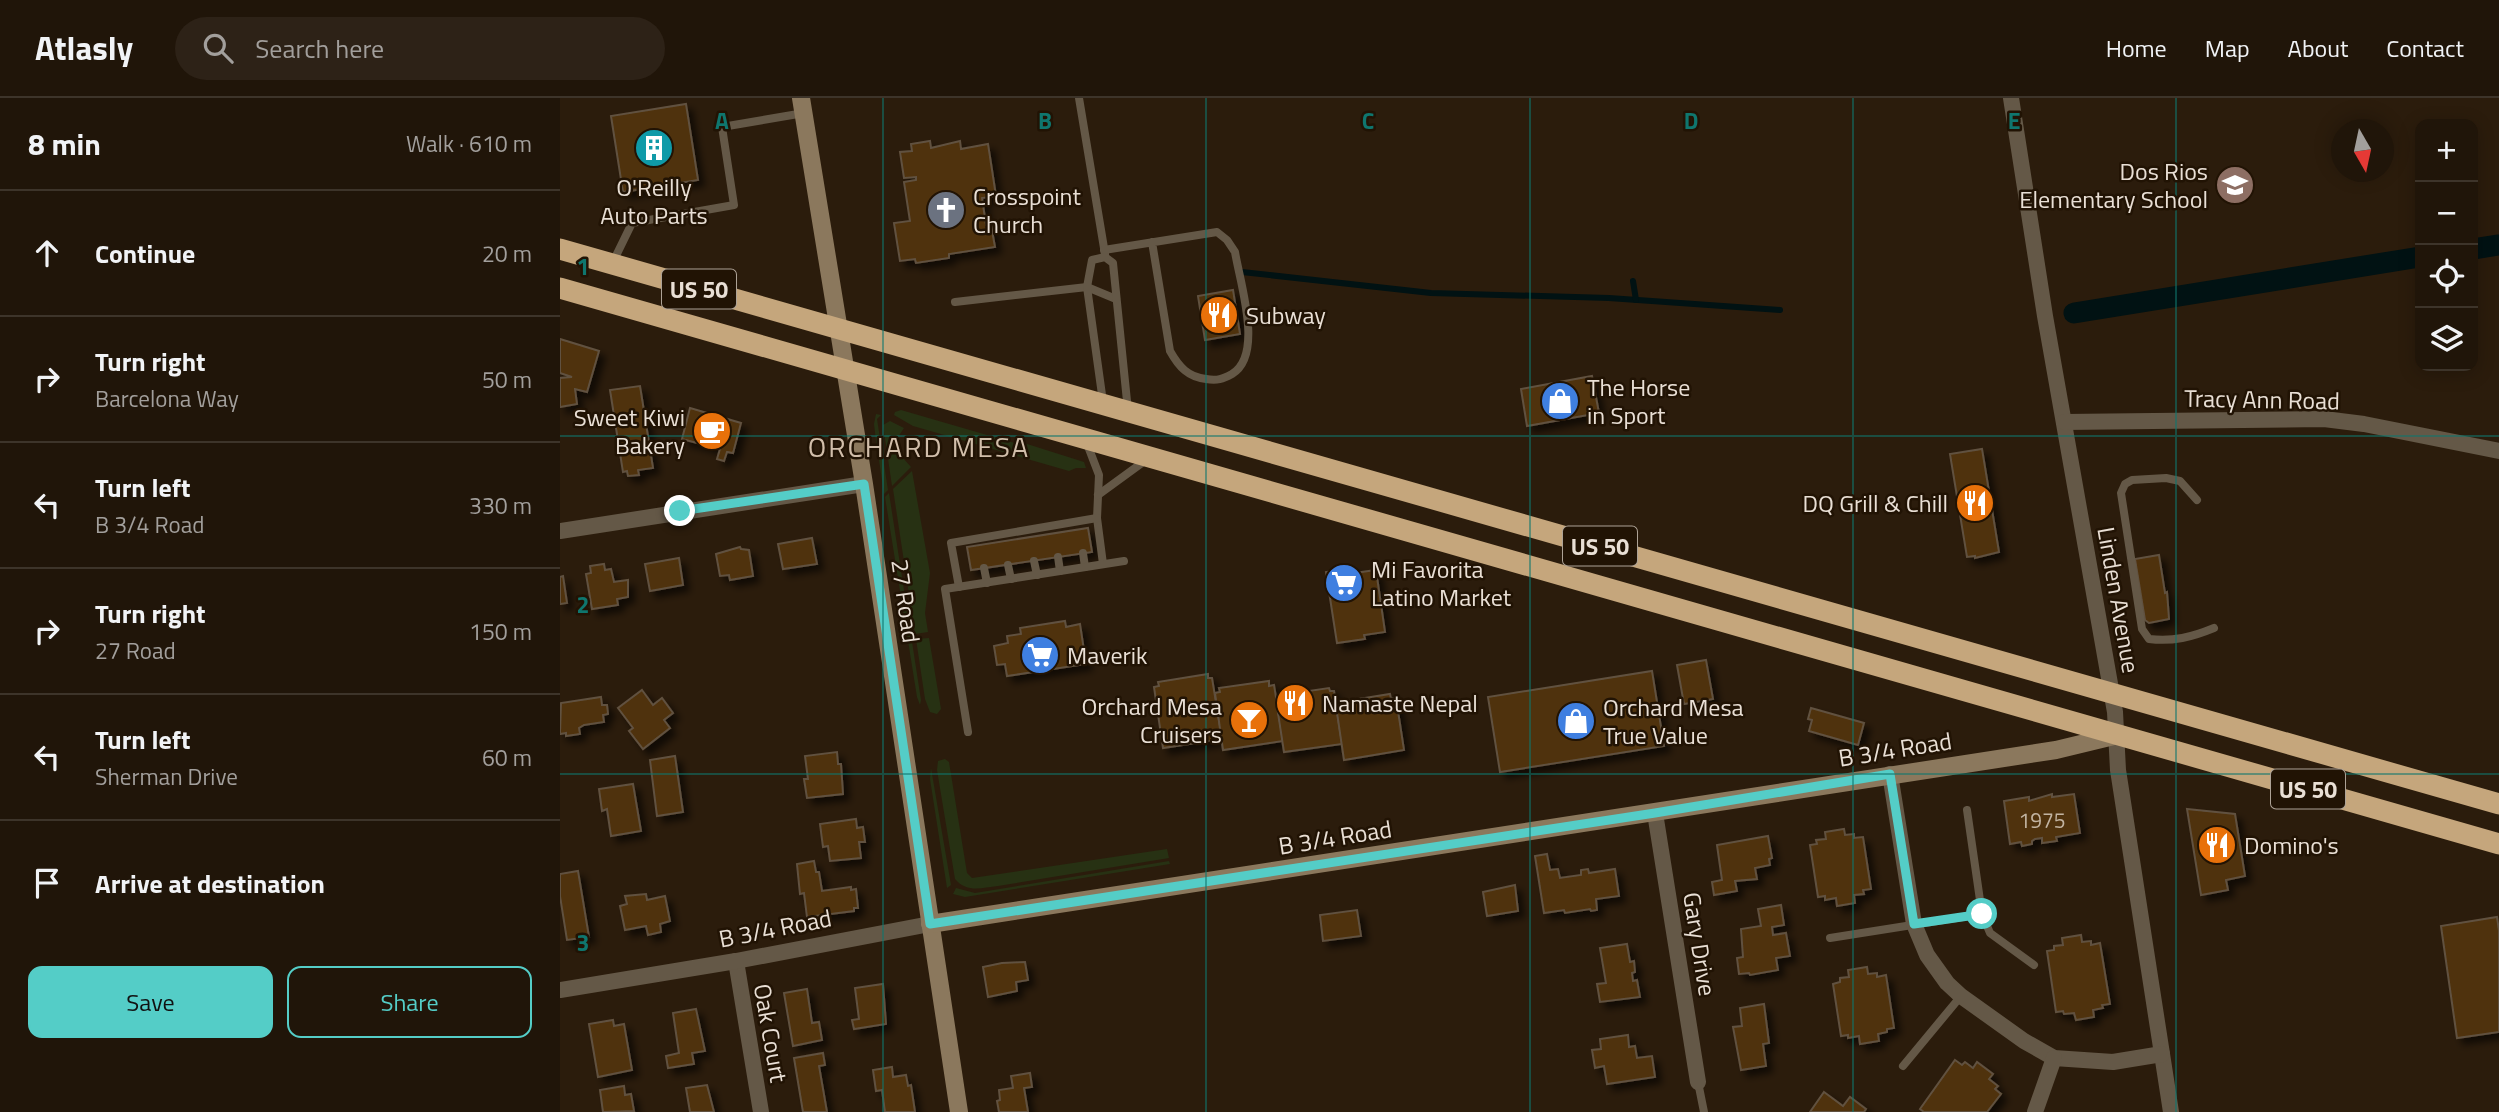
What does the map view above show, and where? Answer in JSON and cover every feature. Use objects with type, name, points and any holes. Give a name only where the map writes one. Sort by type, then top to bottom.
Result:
[{"type":"highway","name":"US 50","points":[[560,249],[2499,804]]},
{"type":"highway","name":"US 50","points":[[560,288],[2499,844]]},
{"type":"street","name":"Linden Avenue","points":[[2011,98],[2045,316],[2112,693],[2118,735],[2118,770],[2171,1112]]},
{"type":"street","name":"27 Road","points":[[802,106],[864,484],[959,1112]]},
{"type":"street","name":"Tracy Ann Road","points":[[2064,422],[2324,419],[2364,424],[2499,451]]},
{"type":"street","points":[[560,531],[864,484]]},
{"type":"street","name":"B 3/4 Road","points":[[560,990],[736,961],[930,924],[2056,750],[2118,735]]},
{"type":"street","points":[[1890,774],[1914,924],[1927,955],[1947,982],[1961,996],[2024,1041],[2054,1058],[2113,1062],[2162,1054]]},
{"type":"street","name":"Gary Drive","points":[[1655,813],[1698,1082]]},
{"type":"street","name":"Oak Court","points":[[736,961],[761,1112]]},
{"type":"street","points":[[2035,1112],[2054,1058]]},
{"type":"lane","points":[[1080,98],[1105,253],[1113,263],[1128,411]]},
{"type":"lane","points":[[612,264],[632,223],[734,205],[722,127],[802,106]]},
{"type":"lane","points":[[1103,405],[1087,287],[1092,260],[1105,253],[1152,242],[1217,232],[1235,252],[1250,338],[1246,358],[1236,371],[1220,380],[1189,375],[1177,364],[1170,351],[1152,242]]},
{"type":"lane","points":[[955,302],[1087,287],[1116,299]]},
{"type":"lane","points":[[1085,438],[1099,475],[1097,518],[1103,564]]},
{"type":"lane","points":[[1098,495],[1149,457]]},
{"type":"lane","points":[[2197,500],[2180,481],[2166,478],[2132,480],[2125,484],[2120,493],[2142,629],[2149,639],[2166,641],[2189,638],[2214,628]]},
{"type":"lane","points":[[959,587],[951,543],[1079,526],[1097,518]]},
{"type":"lane","points":[[1083,553],[1085,567]]},
{"type":"lane","points":[[1058,557],[1060,571]]},
{"type":"lane","points":[[1034,561],[1037,575]]},
{"type":"lane","points":[[968,732],[945,589],[1124,561]]},
{"type":"lane","points":[[1008,565],[1011,579]]},
{"type":"lane","points":[[984,568],[987,583]]},
{"type":"lane","points":[[1967,810],[1982,914],[1990,933],[2034,965]]},
{"type":"lane","points":[[1830,938],[1982,914]]},
{"type":"lane","points":[[1903,1066],[1961,996]]},
{"type":"lane","points":[[1698,1082],[1704,1112]]},
{"type":"green space","points":[[901,410],[1018,444],[1024,443],[1084,462],[1086,468],[1069,471],[913,426],[894,415]]},
{"type":"green space","points":[[876,414],[881,415],[877,419],[888,490],[884,494],[879,460],[882,458],[878,458],[874,424]]},
{"type":"green space","points":[[890,421],[904,428],[892,446],[911,467],[892,486],[883,425]]},
{"type":"green space","points":[[912,471],[930,573],[925,613],[928,632],[915,634],[893,489]]},
{"type":"green space","points":[[889,493],[921,700],[920,705],[885,497]]},
{"type":"green space","points":[[929,638],[941,709],[937,714],[930,712],[925,699],[916,639]]},
{"type":"green space","points":[[945,759],[949,762],[967,873],[972,878],[1167,849],[1169,858],[986,888],[964,886],[955,879],[937,770],[938,761]]},
{"type":"green space","points":[[931,768],[951,885],[947,888],[930,779]]},
{"type":"green space","points":[[1169,861],[1170,864],[965,897],[953,894],[956,888],[975,893]]},
{"type":"building","name":"O'Reilly Auto Parts","points":[[686,104],[698,180],[623,192],[611,116]]},
{"type":"building","name":"Crosspoint Church","points":[[930,141],[931,148],[960,141],[961,149],[988,144],[996,196],[982,198],[986,225],[991,225],[995,247],[949,254],[949,258],[916,263],[915,259],[900,261],[894,223],[910,221],[904,182],[916,180],[916,177],[904,178],[900,152],[912,151],[911,144]]},
{"type":"building","name":"Subway","points":[[1233,290],[1240,334],[1205,340],[1198,296]]},
{"type":"building","points":[[560,339],[599,351],[587,392],[575,389],[577,404],[560,407],[560,378],[572,377],[560,373]]},
{"type":"building","name":"The Horse in Sport","points":[[1592,376],[1599,413],[1527,426],[1521,389]]},
{"type":"building","points":[[640,386],[653,468],[638,470],[639,475],[628,476],[627,471],[623,472],[610,390]]},
{"type":"building","name":"Sweet Kiwi Bakery","points":[[690,408],[741,423],[733,453],[727,452],[724,461],[717,459],[720,449],[682,439]]},
{"type":"building","name":"DQ Grill & Chill","points":[[1982,449],[1999,552],[1975,558],[1967,557],[1950,454]]},
{"type":"building","points":[[1088,528],[1092,552],[971,570],[967,547]]},
{"type":"building","points":[[812,538],[817,564],[783,569],[778,544]]},
{"type":"building","points":[[740,547],[749,550],[753,576],[730,580],[729,575],[720,576],[716,554]]},
{"type":"building","points":[[2159,555],[2165,593],[2167,592],[2169,619],[2149,623],[2145,620],[2135,559]]},
{"type":"building","points":[[679,558],[683,585],[650,591],[645,564]]},
{"type":"building","points":[[604,564],[605,570],[611,569],[614,582],[628,580],[628,597],[617,599],[618,605],[592,609],[586,574],[591,573],[590,566]]},
{"type":"building","points":[[1354,568],[1355,573],[1376,570],[1385,632],[1364,635],[1365,639],[1337,643],[1326,572]]},
{"type":"building","points":[[563,576],[567,603],[560,604],[560,577]]},
{"type":"building","name":"Maverik","points":[[1065,621],[1066,627],[1080,624],[1086,664],[1007,676],[1005,664],[997,665],[994,646],[1008,643],[1007,636],[1021,634],[1020,628]]},
{"type":"building","points":[[1706,660],[1713,699],[1684,704],[1677,665]]},
{"type":"building","name":"Orchard Mesa True Value","points":[[1652,671],[1664,746],[1500,772],[1488,697]]},
{"type":"building","points":[[1208,674],[1208,678],[1212,678],[1222,739],[1163,748],[1154,687],[1159,686],[1158,682]]},
{"type":"building","name":"Orchard Mesa Cruisers","points":[[1269,681],[1269,686],[1274,685],[1283,741],[1223,750],[1215,693],[1220,692],[1219,688]]},
{"type":"building","points":[[1329,688],[1334,691],[1342,744],[1284,752],[1276,700],[1281,699],[1281,695]]},
{"type":"building","points":[[642,690],[653,705],[662,698],[673,713],[664,720],[670,728],[643,749],[629,731],[633,728],[618,708]]},
{"type":"building","points":[[1390,694],[1391,699],[1396,698],[1404,750],[1344,760],[1336,706],[1341,705],[1340,702]]},
{"type":"building","points":[[601,697],[602,705],[607,705],[608,714],[603,715],[604,722],[584,725],[579,728],[580,734],[560,734],[561,703]]},
{"type":"building","points":[[1811,708],[1864,723],[1858,745],[1809,731]]},
{"type":"building","points":[[837,752],[838,764],[841,764],[843,794],[807,798],[805,756]]},
{"type":"building","points":[[675,756],[683,812],[657,816],[650,760]]},
{"type":"building","points":[[633,784],[641,831],[611,836],[607,809],[602,811],[599,789]]},
{"type":"building","points":[[2052,794],[2052,797],[2074,794],[2080,833],[2056,837],[2057,841],[2042,843],[2042,838],[2022,846],[2021,842],[2010,844],[2004,801],[2029,797],[2029,801]]},
{"type":"building","name":"Domino's","points":[[2187,809],[2235,814],[2245,876],[2226,880],[2228,890],[2201,895]]},
{"type":"building","points":[[856,819],[857,828],[863,827],[865,842],[859,842],[861,858],[830,861],[828,846],[823,847],[820,824]]},
{"type":"building","points":[[1844,829],[1845,835],[1863,837],[1871,889],[1863,890],[1864,894],[1854,895],[1855,903],[1837,906],[1836,898],[1825,900],[1825,896],[1818,897],[1810,845],[1817,844],[1816,840],[1826,839],[1825,832]]},
{"type":"building","points":[[1768,836],[1772,858],[1769,859],[1770,865],[1755,868],[1757,879],[1735,881],[1737,891],[1714,895],[1712,882],[1722,880],[1717,845]]},
{"type":"building","points":[[1547,854],[1550,870],[1558,869],[1560,878],[1581,875],[1581,870],[1588,869],[1589,873],[1615,869],[1619,896],[1596,899],[1597,910],[1544,913],[1535,856]]},
{"type":"building","points":[[814,861],[822,891],[851,887],[851,890],[856,889],[858,908],[854,908],[854,911],[807,917],[804,893],[800,894],[797,864]]},
{"type":"building","points":[[578,871],[589,937],[567,940],[560,896],[560,874]]},
{"type":"building","points":[[1515,885],[1518,911],[1487,916],[1483,892]]},
{"type":"building","points":[[646,894],[647,900],[665,896],[670,921],[660,924],[661,932],[648,935],[646,926],[625,930],[620,906],[627,904],[625,896]]},
{"type":"building","points":[[1781,905],[1784,925],[1772,927],[1773,935],[1786,933],[1790,956],[1776,958],[1778,970],[1750,975],[1739,974],[1737,958],[1743,957],[1741,929],[1761,926],[1758,909]]},
{"type":"building","points":[[1357,910],[1361,936],[1323,941],[1320,915]]},
{"type":"building","points":[[2497,917],[2499,1032],[2457,1038],[2441,926]]},
{"type":"building","points":[[2081,935],[2082,942],[2091,941],[2091,945],[2100,943],[2110,1004],[2093,1010],[2094,1017],[2076,1020],[2074,1013],[2056,1012],[2047,951],[2054,950],[2054,946],[2063,945],[2062,938]]},
{"type":"building","points":[[1627,944],[1630,962],[1634,961],[1633,981],[1637,980],[1640,997],[1600,1002],[1597,984],[1606,983],[1600,948]]},
{"type":"building","points":[[1025,962],[1028,980],[1016,982],[1017,991],[988,997],[983,967]]},
{"type":"building","points":[[1867,967],[1868,974],[1877,973],[1877,977],[1886,975],[1894,1028],[1878,1034],[1879,1041],[1860,1044],[1859,1036],[1841,1036],[1833,984],[1840,982],[1840,978],[1849,977],[1848,970]]},
{"type":"building","points":[[883,984],[886,1024],[854,1029],[852,1020],[859,1019],[855,988]]},
{"type":"building","points":[[807,989],[812,1023],[819,1022],[822,1040],[793,1046],[784,993]]},
{"type":"building","points":[[1764,1004],[1769,1043],[1763,1044],[1766,1066],[1741,1070],[1733,1027],[1742,1026],[1740,1008]]},
{"type":"building","points":[[696,1009],[705,1051],[692,1053],[694,1064],[668,1068],[666,1056],[679,1053],[673,1013]]},
{"type":"building","points":[[613,1020],[614,1026],[624,1024],[632,1070],[598,1077],[589,1024]]},
{"type":"building","points":[[1628,1035],[1629,1047],[1635,1046],[1637,1058],[1652,1056],[1655,1077],[1607,1084],[1604,1066],[1595,1068],[1592,1050],[1601,1049],[1600,1039]]},
{"type":"building","points":[[823,1053],[825,1065],[819,1066],[827,1112],[803,1112],[794,1058]]},
{"type":"building","points":[[1955,1060],[1962,1065],[1965,1062],[1973,1068],[1977,1062],[1993,1074],[1989,1079],[1998,1086],[1995,1089],[2001,1094],[1987,1112],[1924,1112],[1920,1109]]},
{"type":"building","points":[[892,1067],[893,1077],[906,1075],[908,1086],[911,1085],[915,1112],[885,1112],[882,1090],[876,1091],[873,1070]]},
{"type":"building","points":[[1030,1073],[1032,1087],[1024,1088],[1028,1112],[999,1112],[999,1090],[1013,1088],[1011,1076]]},
{"type":"building","points":[[707,1085],[714,1112],[690,1112],[686,1088]]},
{"type":"building","points":[[624,1086],[625,1095],[631,1094],[634,1111],[603,1112],[600,1090]]},
{"type":"building","points":[[1824,1092],[1843,1106],[1850,1097],[1866,1109],[1864,1112],[1810,1112]]},
{"type":"waterway","points":[[2478,248],[2499,245]]},
{"type":"waterway","points":[[2074,313],[2415,258]]},
{"type":"waterway","points":[[1242,272],[1431,293],[1609,298],[1780,310]]},
{"type":"waterway","points":[[1633,281],[1636,300]]},
{"type":"place","name":"O'Reilly Auto Parts","points":[[654,148]]},
{"type":"place","name":"Dos Rios Elementary School","points":[[2235,185]]},
{"type":"place","name":"Crosspoint Church","points":[[946,210]]},
{"type":"place","name":"Subway","points":[[1219,315]]},
{"type":"place","name":"The Horse in Sport","points":[[1560,401]]},
{"type":"place","name":"Sweet Kiwi Bakery","points":[[712,431]]},
{"type":"place","name":"DQ Grill & Chill","points":[[1975,503]]},
{"type":"place","name":"Mi Favorita Latino Market","points":[[1344,583]]},
{"type":"place","name":"Maverik","points":[[1040,655]]},
{"type":"place","name":"Namaste Nepal","points":[[1295,703]]},
{"type":"place","name":"Orchard Mesa Cruisers","points":[[1249,720]]},
{"type":"place","name":"Orchard Mesa True Value","points":[[1576,721]]},
{"type":"place","name":"Domino's","points":[[2217,845]]},
{"type":"district","name":"ORCHARD MESA","points":[[919,446]]},
{"type":"route","points":[[680,511],[864,484],[930,924],[1796,791],[1890,774],[1914,924],[1982,914]]}]
